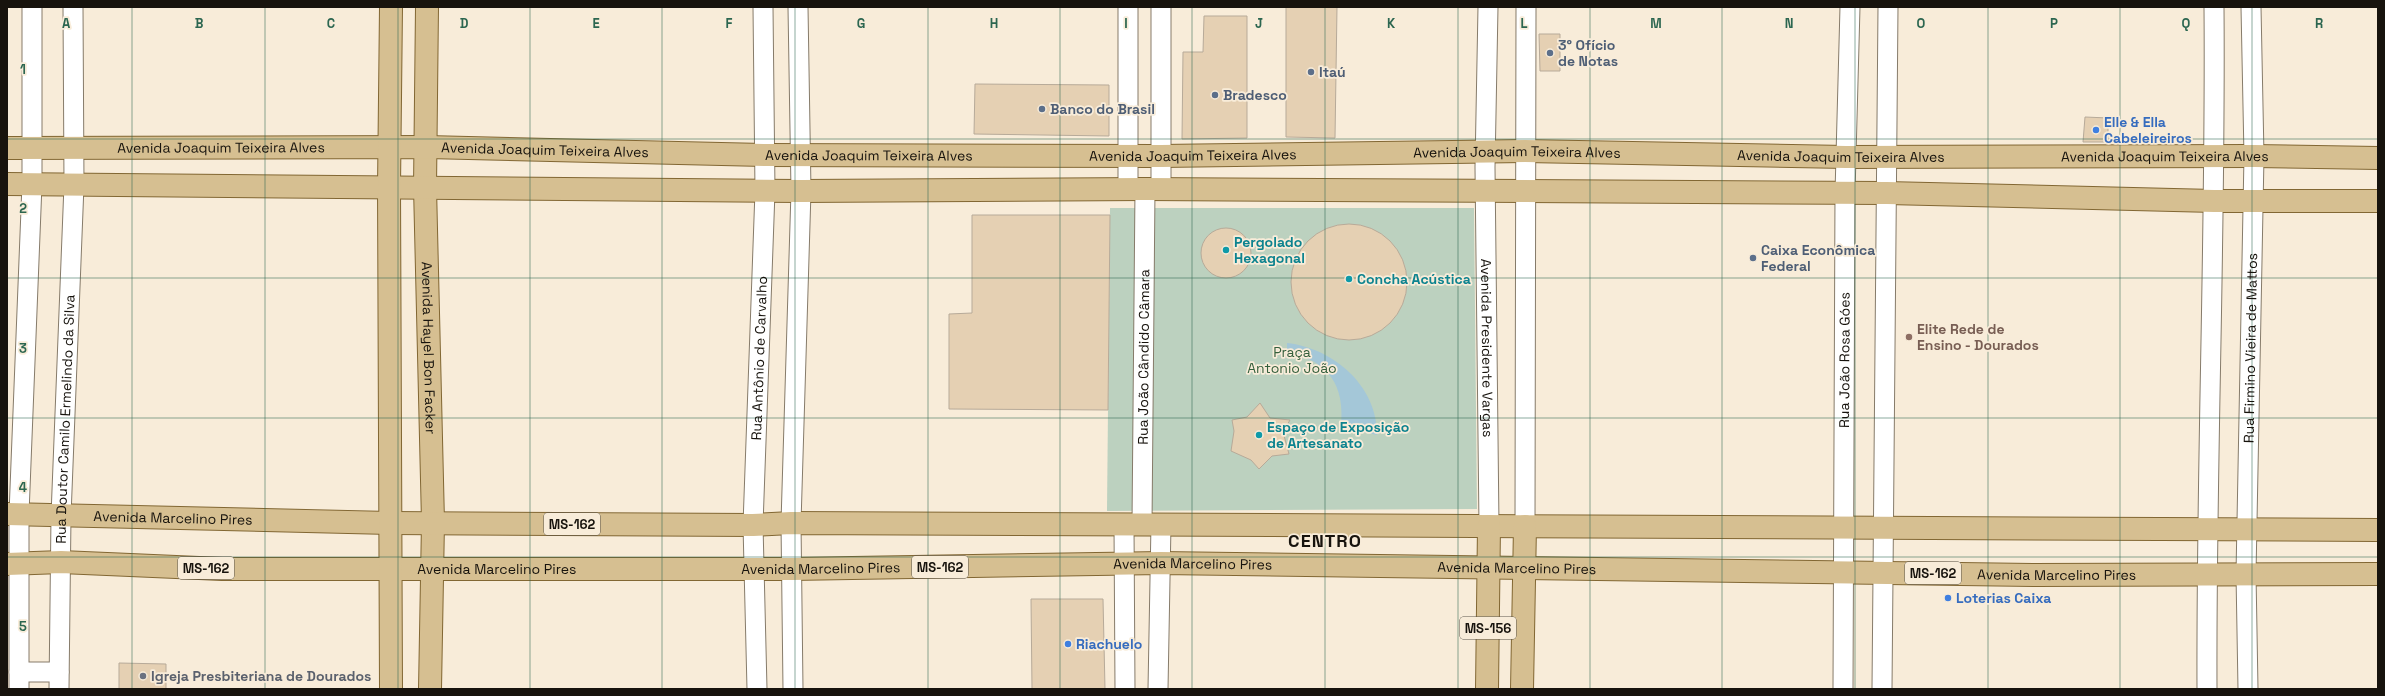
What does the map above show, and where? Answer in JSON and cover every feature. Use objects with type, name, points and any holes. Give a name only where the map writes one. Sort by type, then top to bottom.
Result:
[{"type":"main road","points":[[391,7],[391,148],[389,187],[390,523],[392,568],[391,689]]},
{"type":"main road","name":"Avenida Hayel Bon Facker","points":[[427,7],[427,147],[425,187],[433,522],[430,569],[430,689]]},
{"type":"main road","name":"Avenida Joaquim Teixeira Alves","points":[[7,148],[427,147],[765,155],[1128,154],[1161,156],[1485,153],[1525,151],[1846,157],[2254,156],[2378,158]]},
{"type":"main road","points":[[7,184],[801,191],[1144,189],[1486,190],[1888,193],[2214,201],[2253,199],[2378,201]]},
{"type":"main road","name":"Avenida Marcelino Pires","points":[[13,514],[390,523],[433,522],[754,526],[791,523],[1525,526],[1883,530],[2378,530]]},
{"type":"main road","name":"Avenida Presidente Vargas","points":[[1487,689],[1489,526]]},
{"type":"main road","points":[[1522,689],[1525,526]]},
{"type":"main road","name":"Avenida Marcelino Pires","points":[[14,564],[61,562],[222,569],[792,569],[1161,563],[2033,575],[2378,574]]},
{"type":"street","points":[[32,7],[32,184],[13,514],[14,564],[19,681],[59,680]]},
{"type":"street","name":"Rua Doutor Camilo Ermelindo da Silva","points":[[59,680],[62,516],[74,185],[73,7]]},
{"type":"street","name":"Rua Antônio de Carvalho","points":[[757,689],[754,526],[765,190],[763,7]]},
{"type":"street","points":[[793,689],[791,523],[801,191],[798,7]]},
{"type":"street","points":[[1128,7],[1128,154],[1144,189]]},
{"type":"street","name":"Rua João Cândido Câmara","points":[[1125,689],[1124,564],[1142,525],[1144,189],[1161,156],[1161,7]]},
{"type":"street","name":"Avenida Presidente Vargas","points":[[1488,7],[1485,153],[1489,526]]},
{"type":"street","points":[[1525,526],[1526,7]]},
{"type":"street","name":"Rua João Rosa Góes","points":[[1842,689],[1844,572],[1845,193],[1850,7]]},
{"type":"street","points":[[1882,689],[1888,193],[1888,7]]},
{"type":"street","points":[[2207,689],[2206,529],[2215,156],[2214,7]]},
{"type":"street","name":"Rua Firmino Vieira de Mattos","points":[[2248,689],[2246,574],[2254,156],[2251,7]]},
{"type":"street","name":"Rua João Cândido Câmara","points":[[1142,525],[1161,563],[1158,689]]},
{"type":"green space","name":"Praça Antonio João","points":[[1110,208],[1474,208],[1477,509],[1107,511]]},
{"type":"water","points":[[1287,343],[1304,346],[1321,353],[1336,361],[1350,372],[1370,401],[1375,417],[1377,435],[1341,427],[1342,412],[1340,399],[1337,387],[1331,377],[1324,369],[1314,362],[1302,356],[1287,352]]},
{"type":"building","name":"Itaú","points":[[1286,7],[1337,7],[1335,138],[1286,137]]},
{"type":"building","name":"Bradesco","points":[[1204,16],[1247,16],[1247,138],[1182,139],[1183,52],[1203,52]]},
{"type":"building","name":"3° Ofício de Notas","points":[[1539,34],[1560,34],[1560,71],[1540,71]]},
{"type":"building","name":"Banco do Brasil","points":[[975,84],[1109,85],[1109,136],[974,134]]},
{"type":"building","name":"Elle & Ella Cabeleireiros","points":[[2085,117],[2108,118],[2108,142],[2083,142]]},
{"type":"building","points":[[972,215],[1110,215],[1108,410],[949,409],[949,314],[972,313]]},
{"type":"building","name":"Concha Acústica","points":[[1349,224],[1371,229],[1390,241],[1402,260],[1407,282],[1402,304],[1390,323],[1371,335],[1349,340],[1327,335],[1308,323],[1296,304],[1291,282],[1296,260],[1308,241],[1327,229]]},
{"type":"building","name":"Pergolado Hexagonal","points":[[1226,228],[1235,230],[1246,239],[1251,253],[1249,262],[1240,273],[1226,278],[1217,276],[1206,267],[1201,253],[1203,244],[1212,233]]},
{"type":"building","name":"Espaço de Exposição de Artesanato","points":[[1260,403],[1270,418],[1290,420],[1283,432],[1289,454],[1272,456],[1259,469],[1251,460],[1231,451],[1234,431],[1232,420],[1247,417]]},
{"type":"building","name":"Riachuelo","points":[[1031,599],[1103,599],[1105,689],[1032,689]]},
{"type":"building","name":"Igreja Presbiteriana de Dourados","points":[[119,663],[166,664],[166,689],[119,689]]},
{"type":"place","name":"3° Ofício de Notas","points":[[1550,53]]},
{"type":"place","name":"Itaú","points":[[1311,72]]},
{"type":"place","name":"Bradesco","points":[[1215,95]]},
{"type":"place","name":"Banco do Brasil","points":[[1042,109]]},
{"type":"place","name":"Elle & Ella Cabeleireiros","points":[[2096,130]]},
{"type":"place","name":"Pergolado Hexagonal","points":[[1226,250]]},
{"type":"place","name":"Caixa Econômica Federal","points":[[1753,258]]},
{"type":"place","name":"Concha Acústica","points":[[1349,279]]},
{"type":"place","name":"Elite Rede de Ensino - Dourados","points":[[1909,337]]},
{"type":"place","name":"Espaço de Exposição de Artesanato","points":[[1259,435]]},
{"type":"place","name":"Loterias Caixa","points":[[1948,598]]},
{"type":"place","name":"Riachuelo","points":[[1068,644]]},
{"type":"place","name":"Igreja Presbiteriana de Dourados","points":[[143,676]]},
{"type":"district","name":"CENTRO","points":[[1325,540]]}]
